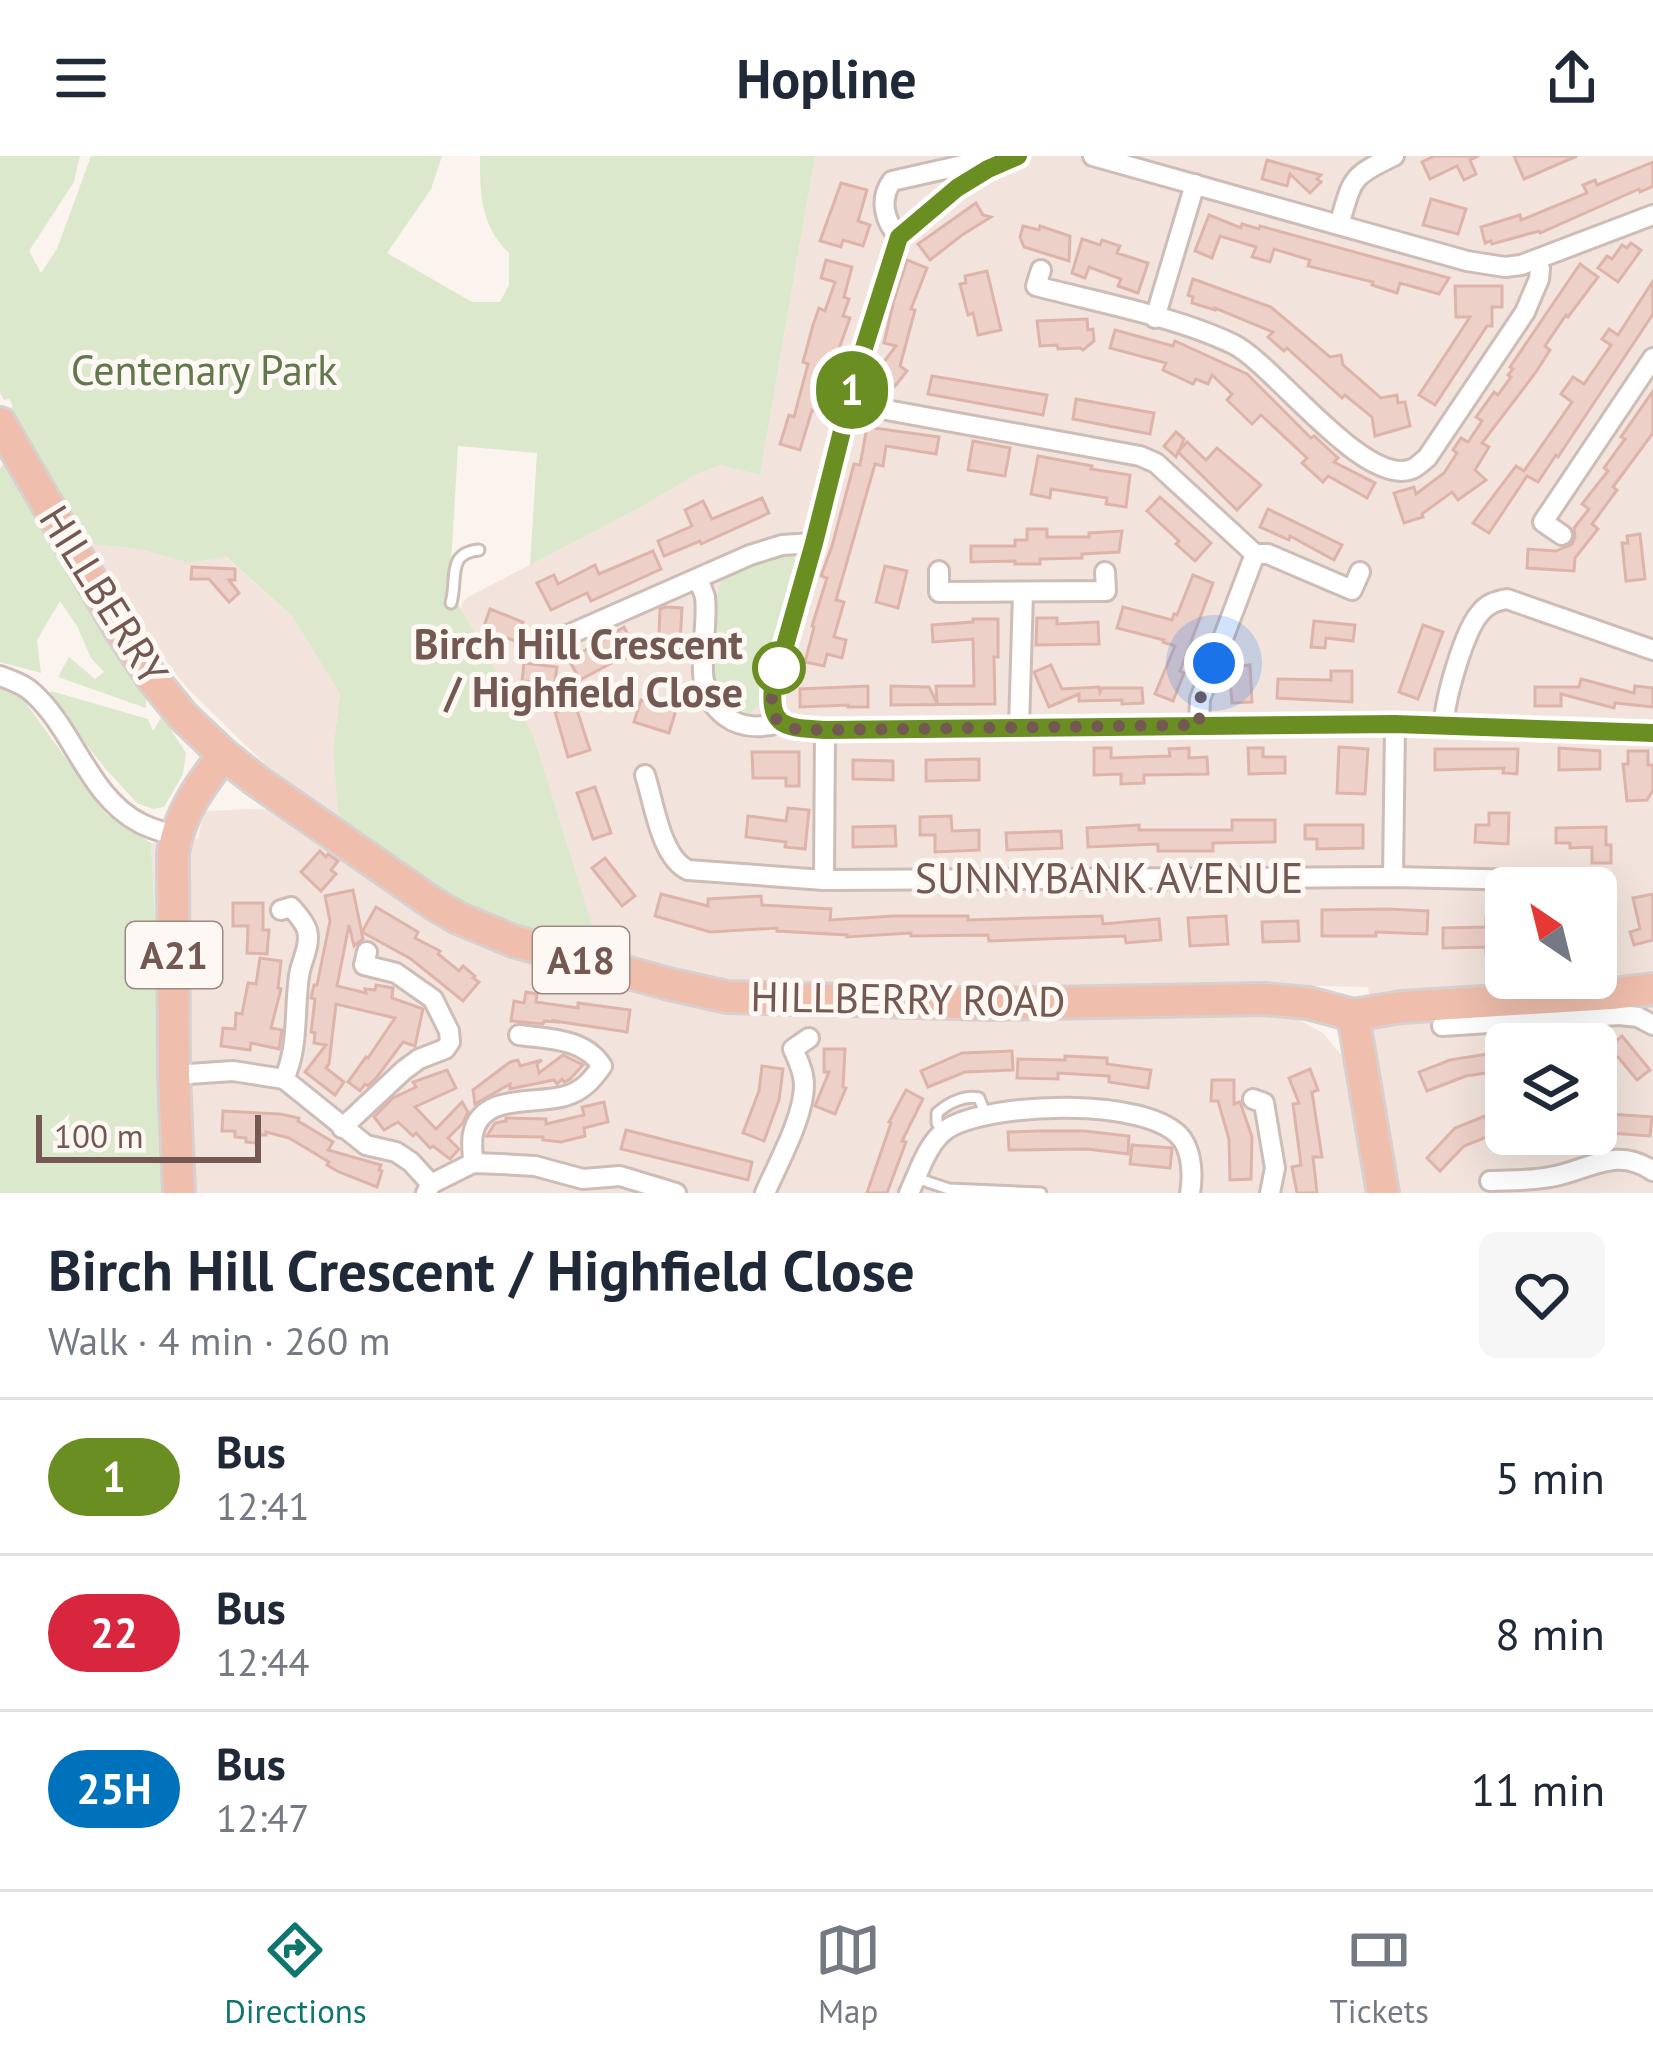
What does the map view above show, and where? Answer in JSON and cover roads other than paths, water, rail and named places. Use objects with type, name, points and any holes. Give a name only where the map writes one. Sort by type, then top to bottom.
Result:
[{"type":"highway","name":"HILLBERRY","points":[[0,423],[136,656],[183,716],[224,755]]},
{"type":"highway","name":"A21","points":[[179,1193],[173,853],[190,802],[224,755]]},
{"type":"highway","name":"HILLBERRY ROAD","points":[[224,755],[458,918],[513,941],[703,993],[751,1000],[889,1003],[1265,999],[1308,1003],[1353,1015],[1402,1007],[1653,989]]},
{"type":"highway","points":[[1353,1015],[1383,1193]]},
{"type":"street","points":[[1018,156],[957,188],[899,237],[848,403],[773,688],[772,706],[780,723],[825,730],[1395,724],[1653,733]]},
{"type":"street","points":[[1093,156],[1467,261],[1505,267],[1652,217]]},
{"type":"street","points":[[1339,225],[1352,180],[1394,156]]},
{"type":"street","points":[[899,237],[886,216],[884,198],[892,181],[976,162],[988,169]]},
{"type":"street","points":[[1155,317],[1195,184]]},
{"type":"street","points":[[1029,306],[1039,278],[1238,346],[1361,456],[1400,471],[1414,469],[1427,458],[1525,312],[1539,279],[1536,260]]},
{"type":"street","points":[[1543,522],[1653,358]]},
{"type":"street","points":[[848,403],[1139,455],[1156,463],[1255,554],[1356,581],[1343,610]]},
{"type":"street","points":[[1524,509],[1562,535]]},
{"type":"street","points":[[568,635],[750,555],[782,545],[814,543]]},
{"type":"street","points":[[1199,725],[1200,699],[1255,554]]},
{"type":"street","points":[[939,571],[940,615]]},
{"type":"street","points":[[698,579],[705,596],[703,681],[716,710],[734,722],[756,727],[780,723]]},
{"type":"street","points":[[939,592],[1023,593],[1105,581],[1107,613]]},
{"type":"street","points":[[1019,727],[1023,593]]},
{"type":"street","points":[[1444,726],[1462,652],[1478,614],[1491,603],[1507,599],[1653,650]]},
{"type":"street","points":[[0,676],[31,691],[118,807],[138,822],[176,836]]},
{"type":"street","points":[[1393,877],[1395,724]]},
{"type":"street","points":[[824,880],[825,730]]},
{"type":"street","name":"SUNNYBANK AVENUE","points":[[645,775],[668,853],[676,865],[688,870],[824,880],[1485,879]]},
{"type":"street","points":[[284,1079],[294,1046],[300,968],[308,945],[308,931],[291,906]]},
{"type":"street","points":[[343,1128],[419,1059],[447,1054],[450,1042],[433,999],[396,973],[364,964]]},
{"type":"street","points":[[1442,1027],[1465,1035],[1619,1015],[1653,1025]]},
{"type":"street","points":[[473,1163],[472,1132],[479,1119],[494,1108],[561,1098],[611,1068],[574,1043],[518,1034]]},
{"type":"street","points":[[765,1193],[805,1086],[801,1044],[771,1049]]},
{"type":"street","points":[[174,1075],[233,1071],[284,1079],[366,1145],[396,1152],[411,1162],[429,1188],[473,1163],[536,1166],[603,1185],[620,1177],[676,1193]]},
{"type":"street","points":[[1266,1099],[1275,1168],[1270,1193]]},
{"type":"street","points":[[912,1186],[943,1132],[969,1118],[1012,1110],[1082,1108],[1128,1113],[1161,1123],[1180,1137],[1190,1155],[1197,1192]]},
{"type":"street","points":[[1490,1181],[1551,1177],[1612,1160],[1635,1160],[1653,1171]]},
{"type":"lane","points":[[451,603],[457,561],[466,552],[479,550]]},
{"type":"lane","points":[[912,1186],[1039,1193]]},
{"type":"place","name":"Birch Hill Crescent / Highfield Close","points":[[779,668]]},
{"type":"park label","name":"Centenary Park","points":[[204,370]]}]
